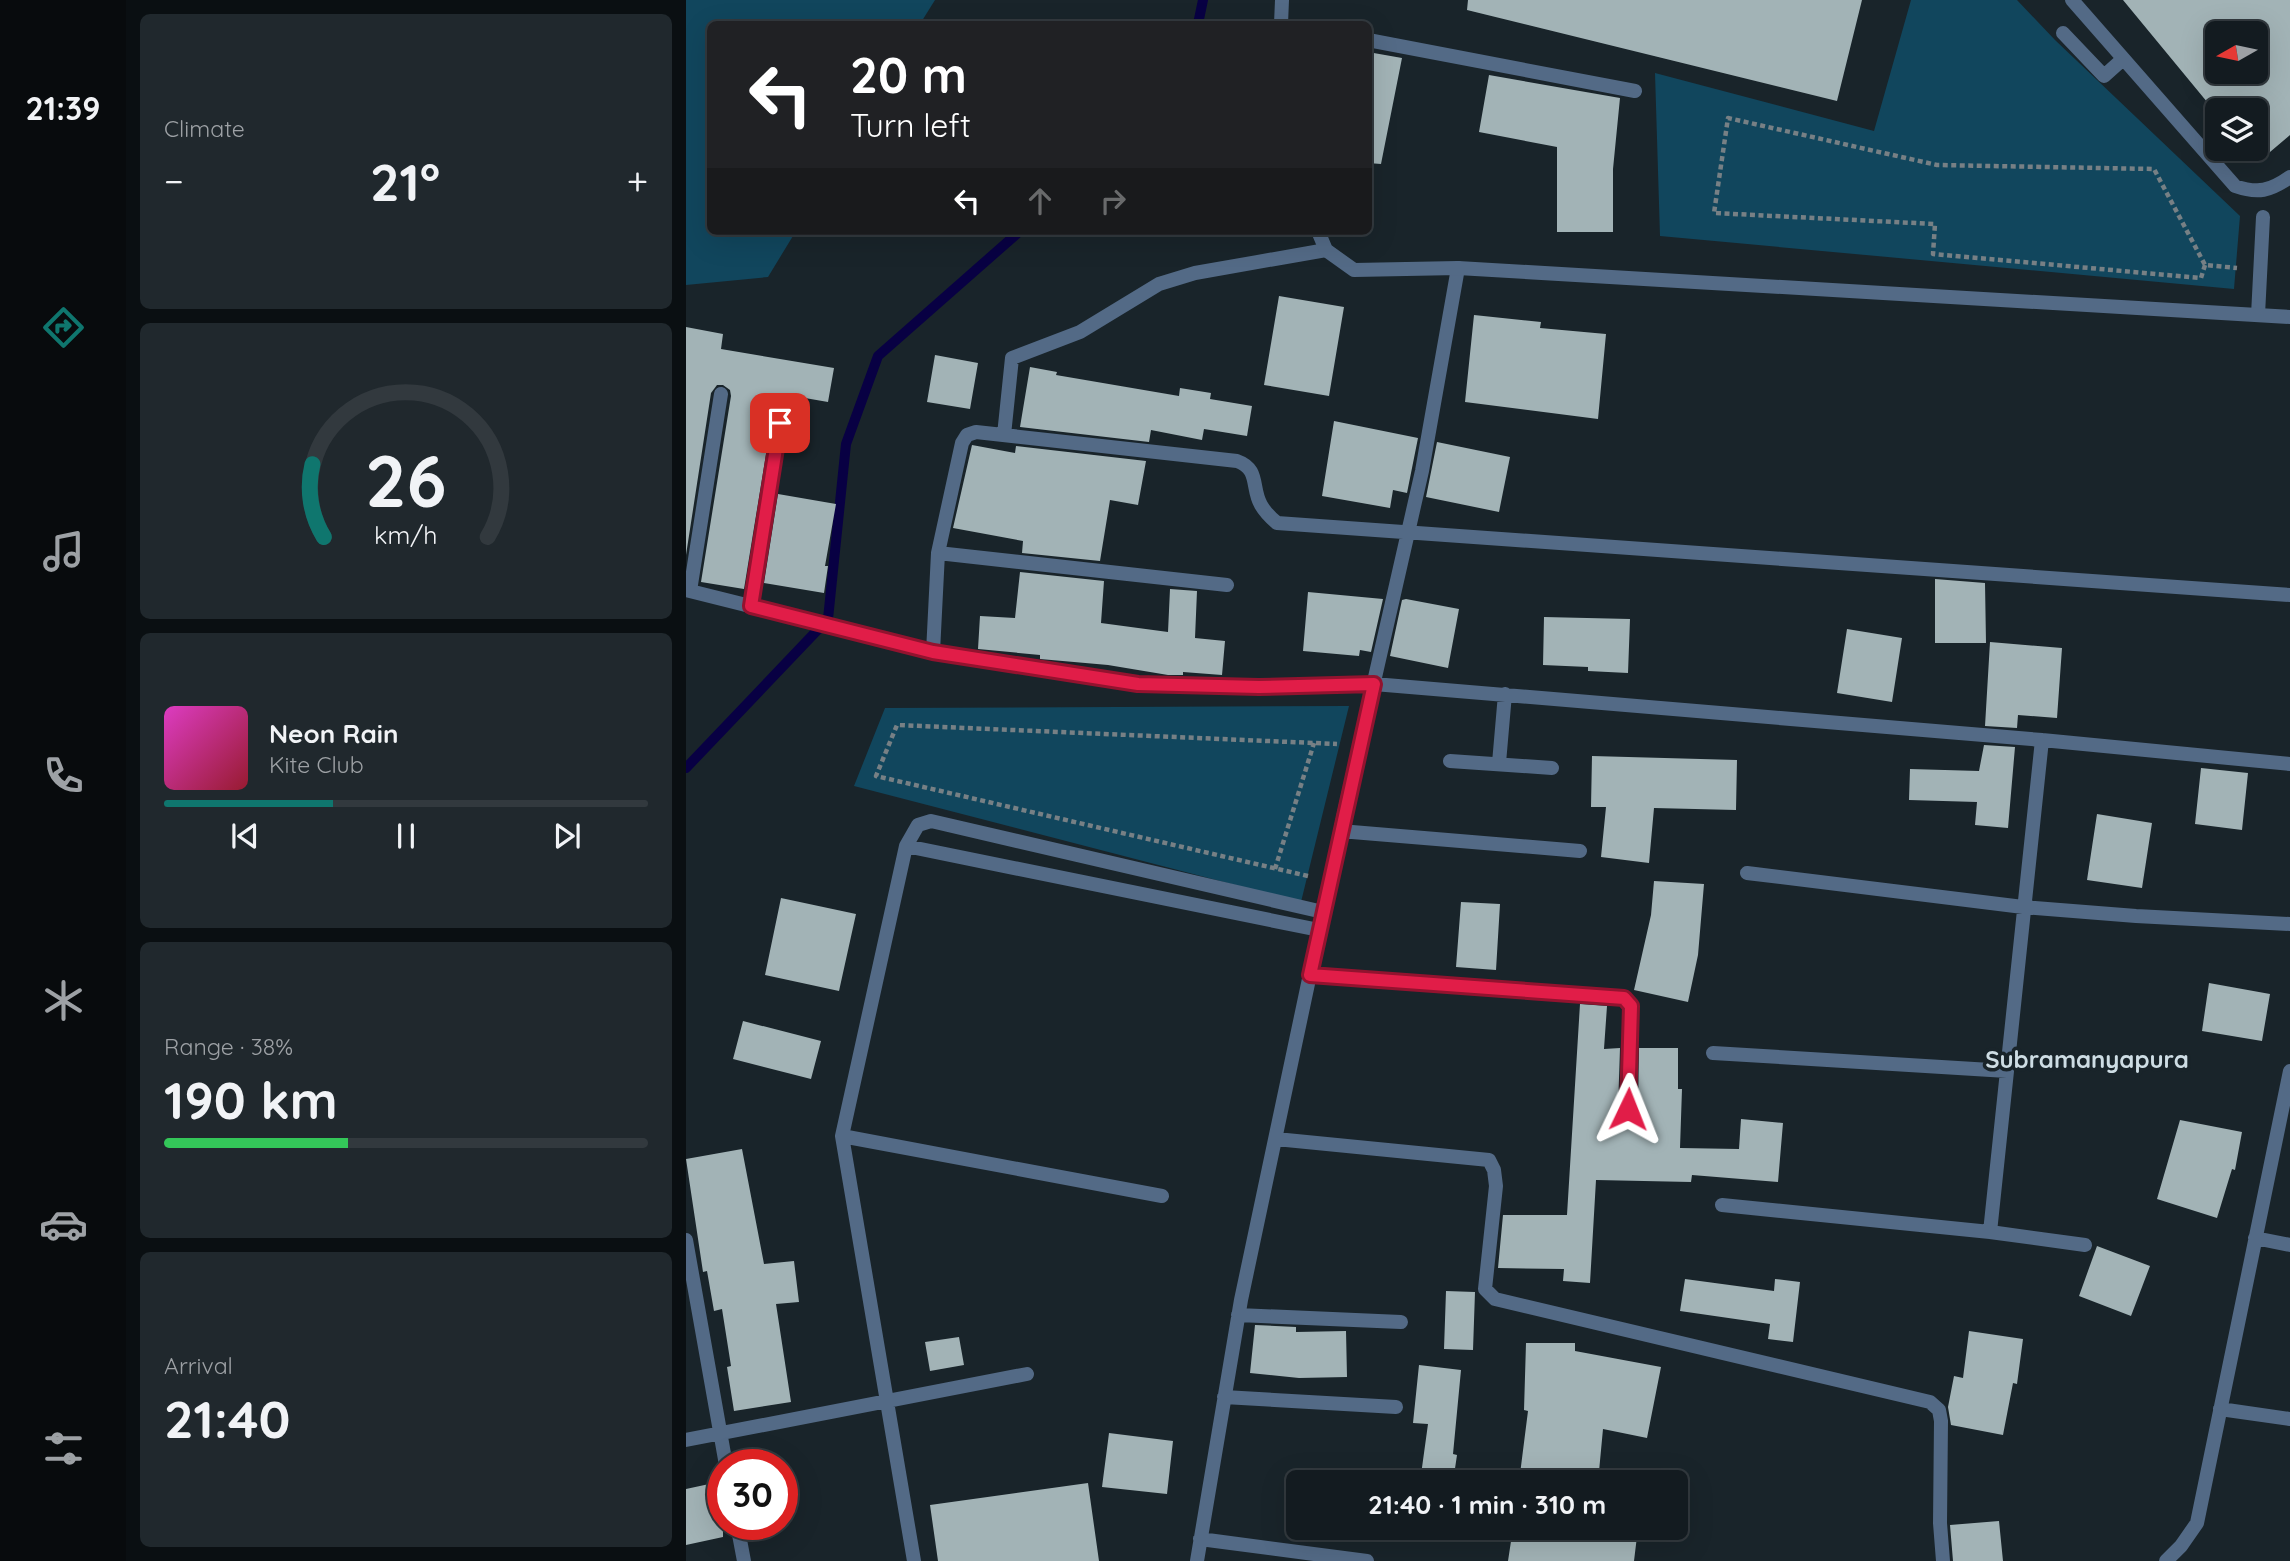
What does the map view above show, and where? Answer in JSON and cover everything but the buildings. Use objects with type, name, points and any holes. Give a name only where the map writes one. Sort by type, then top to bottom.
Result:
[{"type":"street","points":[[1282,0],[1283,21]]},
{"type":"street","points":[[2072,0],[2235,186],[2254,192],[2278,185],[2290,177]]},
{"type":"street","points":[[2063,33],[2104,76],[2123,59]]},
{"type":"street","points":[[1372,41],[1635,91]]},
{"type":"street","points":[[2258,315],[2263,217]]},
{"type":"street","points":[[1320,235],[1326,250],[1354,270],[1458,268],[2290,317]]},
{"type":"street","points":[[1004,435],[1012,358],[1080,332],[1159,284],[1195,273],[1326,250]]},
{"type":"street","points":[[1197,1561],[1238,1315],[1329,881],[1409,532],[1458,268]]},
{"type":"street","points":[[721,394],[688,591],[933,652],[1138,684],[1259,687],[1374,684],[2042,740],[2290,764]]},
{"type":"street","points":[[751,606],[780,423]]},
{"type":"street","points":[[933,652],[938,553],[962,443],[967,435],[976,432],[1247,464],[1253,471],[1259,503],[1277,523],[2290,595]]},
{"type":"street","points":[[938,553],[1227,586]]},
{"type":"street","points":[[1499,763],[1505,694]]},
{"type":"street","points":[[1990,1232],[2042,740]]},
{"type":"street","points":[[1450,761],[1552,768]]},
{"type":"street","points":[[914,1561],[842,1136],[906,846],[918,825],[931,821],[1323,912]]},
{"type":"street","points":[[1340,831],[1580,851]]},
{"type":"street","points":[[906,846],[1319,930]]},
{"type":"street","points":[[1747,873],[2023,907],[2290,924]]},
{"type":"street","points":[[1310,975],[1624,998],[1631,1006],[1628,1109]]},
{"type":"street","points":[[1713,1054],[2007,1071]]},
{"type":"street","points":[[2166,1561],[2181,1546],[2197,1523],[2290,1071]]},
{"type":"street","points":[[842,1136],[1162,1196]]},
{"type":"street","points":[[1276,1139],[1489,1160],[1494,1170],[1496,1186],[1485,1289],[1495,1299],[1930,1402],[1939,1410],[1941,1421],[1940,1524],[1943,1561]]},
{"type":"street","points":[[1722,1205],[1990,1232],[2085,1245]]},
{"type":"street","points":[[2255,1238],[2290,1245]]},
{"type":"street","points":[[686,1240],[723,1449]]},
{"type":"street","points":[[1238,1315],[1401,1322]]},
{"type":"street","points":[[686,1440],[1027,1374]]},
{"type":"street","points":[[1224,1397],[1396,1406]]},
{"type":"street","points":[[2220,1409],[2290,1419]]},
{"type":"street","points":[[1200,1539],[1367,1561]]},
{"type":"street","points":[[740,1540],[744,1561]]},
{"type":"path","points":[[1728,118],[1937,165],[2154,169],[2204,265],[2201,278],[1933,254],[1936,224],[1714,214],[1728,118]]},
{"type":"path","points":[[2204,265],[2261,270]]},
{"type":"path","points":[[1329,881],[876,776],[897,725],[1360,745]]},
{"type":"path","points":[[1275,869],[1314,743]]},
{"type":"shaded area","points":[[686,0],[935,0],[922,21],[707,21],[707,235],[794,235],[768,277],[686,285]]},
{"type":"shaded area","points":[[1911,0],[2017,0],[2055,40],[2240,216],[2234,289],[1660,236],[1655,73],[1874,131]]},
{"type":"shaded area","points":[[1349,706],[1301,902],[854,786],[885,708]]},
{"type":"waterway","points":[[1199,21],[1203,0]]},
{"type":"waterway","points":[[686,768],[828,619],[846,444],[878,356],[1015,235]]},
{"type":"district","name":"Subramanyapura","points":[[2087,1059]]},
{"type":"route","points":[[780,423],[751,606],[933,652],[1138,684],[1259,687],[1374,684],[1310,975],[1624,998],[1631,1006],[1628,1109]]}]
